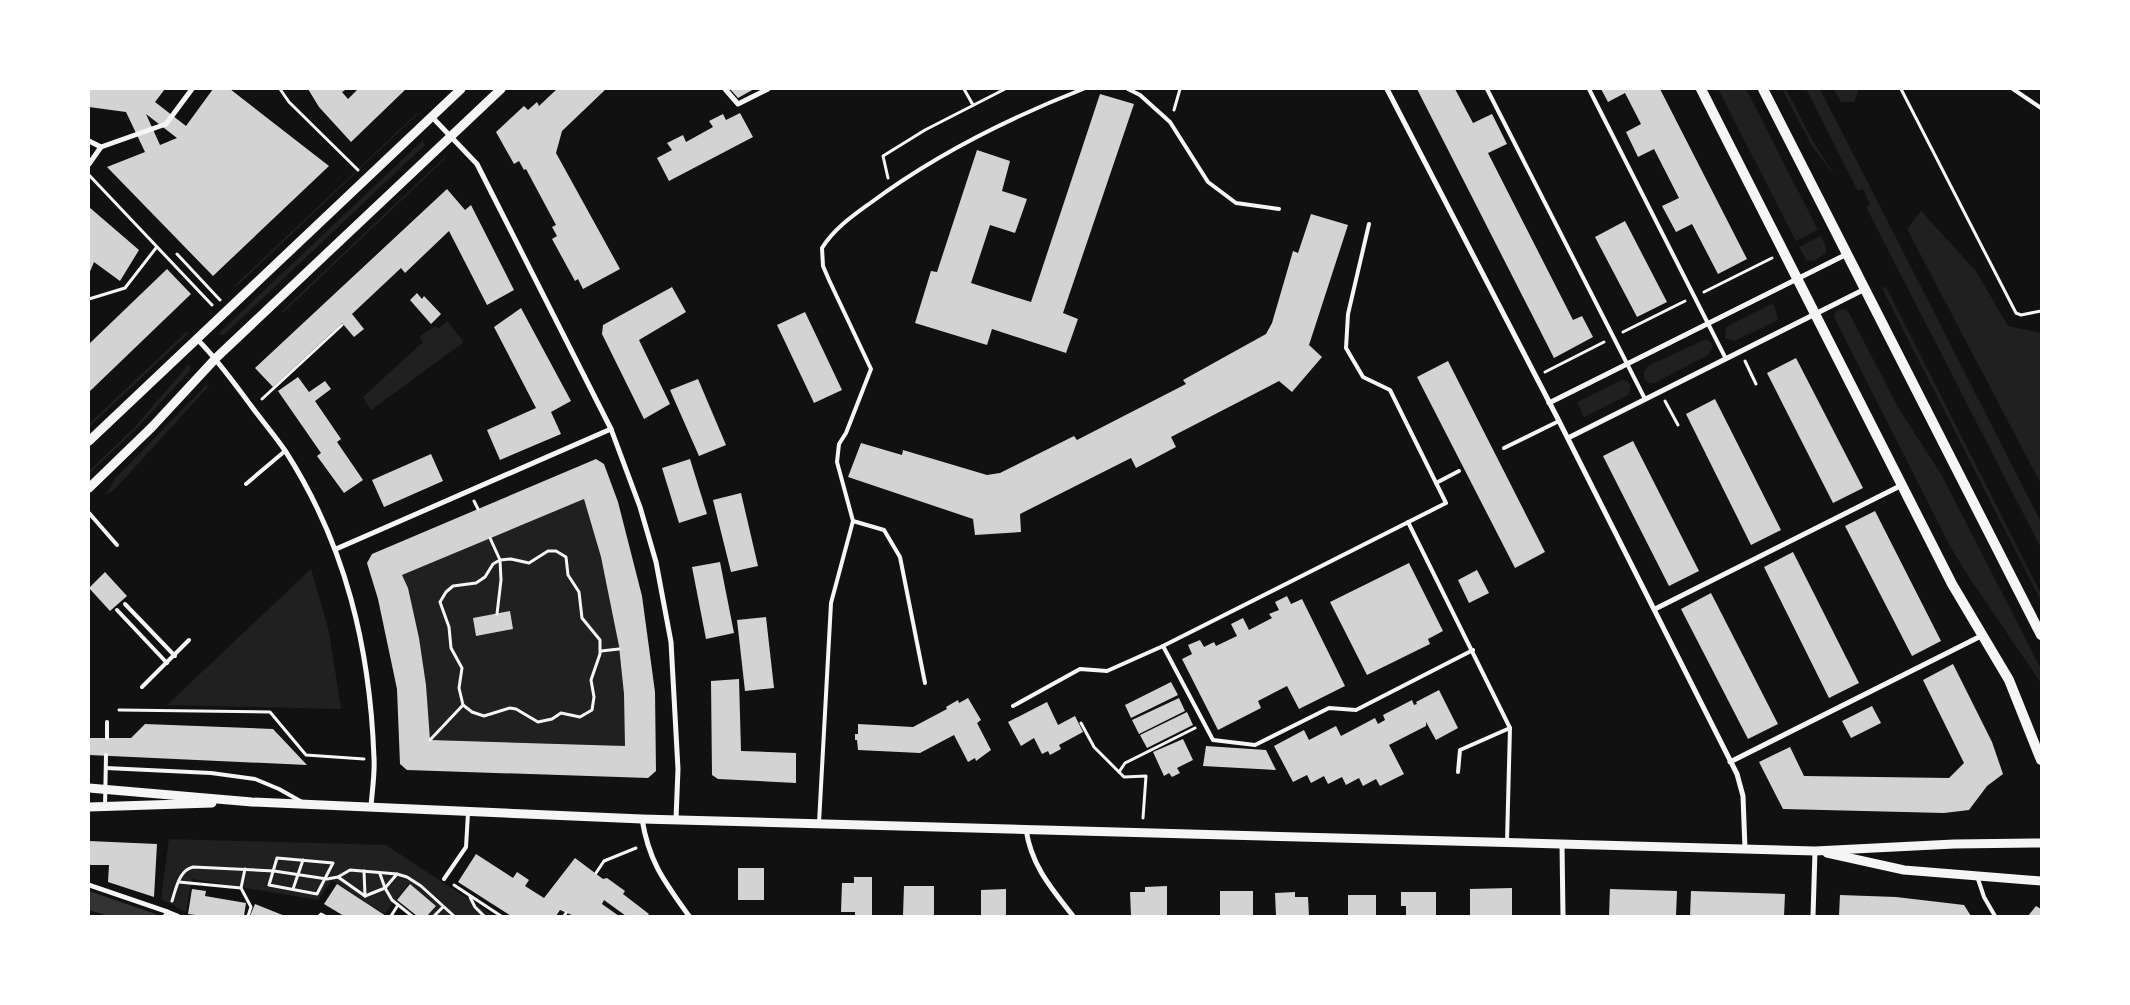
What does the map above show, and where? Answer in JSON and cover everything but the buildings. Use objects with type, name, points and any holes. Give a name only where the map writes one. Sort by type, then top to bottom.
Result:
[{"type":"main road","points":[[1701,89],[1952,584],[2009,680],[2041,760]]},
{"type":"main road","points":[[1763,89],[2041,635]]},
{"type":"street","points":[[89,164],[101,147],[166,124],[192,89]]},
{"type":"street","points":[[89,441],[461,89]]},
{"type":"street","points":[[89,488],[152,427],[216,358],[501,89]]},
{"type":"street","points":[[725,89],[738,104],[768,89]]},
{"type":"street","points":[[1387,89],[1568,438],[1730,762],[1743,796],[1745,849]]},
{"type":"street","points":[[432,117],[476,164],[610,429],[640,507],[656,562],[672,642],[678,769],[676,819]]},
{"type":"street","points":[[89,142],[101,147]]},
{"type":"street","points":[[1550,403],[1847,254]]},
{"type":"street","points":[[1568,438],[1865,289]]},
{"type":"street","points":[[197,339],[216,358],[286,451],[302,478],[336,550],[356,610],[368,680],[374,760],[371,807]]},
{"type":"street","points":[[336,550],[610,429]]},
{"type":"street","points":[[1655,609],[1902,485]]},
{"type":"street","points":[[1730,762],[1982,635]]},
{"type":"street","points":[[89,788],[252,802],[642,819],[1815,851],[1954,844],[2041,843]]},
{"type":"street","points":[[89,807],[252,802]]},
{"type":"street","points":[[642,819],[646,844],[654,864],[689,916]]},
{"type":"street","points":[[1026,829],[1029,850],[1046,882],[1073,916]]},
{"type":"street","points":[[1562,844],[1563,916]]},
{"type":"street","points":[[1815,851],[1904,870],[2041,880]]},
{"type":"street","points":[[1813,916],[1815,851]]},
{"type":"street","points":[[89,885],[166,914],[178,916]]},
{"type":"lane","points":[[819,823],[831,602],[853,521],[837,462],[839,444],[846,433],[871,369],[823,266],[822,248],[837,228],[890,189],[979,137],[1083,89]]},
{"type":"lane","points":[[1128,89],[1140,95],[1170,122],[1208,182],[1236,203],[1279,209]]},
{"type":"lane","points":[[1487,89],[1645,399]]},
{"type":"lane","points":[[1589,89],[1726,359]]},
{"type":"lane","points":[[2013,89],[2041,108]]},
{"type":"lane","points":[[1012,706],[1080,669],[1107,671],[1163,646],[1446,503],[1390,390],[1363,377],[1346,348],[1348,314],[1369,224]]},
{"type":"lane","points":[[1504,448],[1559,421]]},
{"type":"lane","points":[[246,484],[286,451]]},
{"type":"lane","points":[[1436,483],[1459,471]]},
{"type":"lane","points":[[89,513],[117,545]]},
{"type":"lane","points":[[853,521],[884,530],[900,557],[924,683]]},
{"type":"lane","points":[[1408,522],[1510,728],[1507,842]]},
{"type":"lane","points":[[125,604],[175,656]]},
{"type":"lane","points":[[117,610],[167,663]]},
{"type":"lane","points":[[142,687],[189,640]]},
{"type":"lane","points":[[1163,646],[1213,740],[1255,745],[1329,708],[1356,710],[1473,650]]},
{"type":"lane","points":[[107,722],[107,738]]},
{"type":"lane","points":[[1458,772],[1460,750],[1510,728]]},
{"type":"lane","points":[[105,807],[106,755]]},
{"type":"lane","points":[[106,768],[211,773],[255,779],[279,789],[306,804]]},
{"type":"lane","points":[[444,879],[466,847],[468,812]]},
{"type":"lane","points":[[1978,876],[1984,897],[1995,916]]},
{"type":"path","points":[[280,89],[289,102],[367,179]]},
{"type":"path","points":[[964,89],[974,105]]},
{"type":"path","points":[[890,189],[884,156],[925,130],[1005,89]]},
{"type":"path","points":[[1170,122],[1180,89]]},
{"type":"path","points":[[1901,89],[2016,313],[2021,315],[2041,311]]},
{"type":"path","points":[[89,175],[156,248],[225,313]]},
{"type":"path","points":[[89,299],[124,288],[156,248]]},
{"type":"path","points":[[1536,377],[1784,252]]},
{"type":"path","points":[[177,254],[225,313]]},
{"type":"path","points":[[252,407],[342,325]]},
{"type":"path","points":[[1740,352],[1756,384]]},
{"type":"path","points":[[1659,392],[1678,425]]},
{"type":"path","points":[[490,538],[500,560],[501,580],[497,614]]},
{"type":"path","points":[[548,551],[556,551],[563,554],[568,562],[568,575],[579,592],[582,618],[598,636],[601,651],[591,675],[593,708],[584,716],[576,717],[562,713],[552,719],[538,722],[516,709],[510,708],[484,716],[472,712],[463,706],[459,688],[462,668],[451,648],[449,626],[440,604],[441,598],[453,586],[470,586],[480,580],[493,564],[500,560],[511,559],[529,563],[548,551]]},
{"type":"path","points":[[601,651],[619,649]]},
{"type":"path","points":[[430,740],[463,706]]},
{"type":"path","points":[[119,710],[270,712],[306,756],[374,760]]},
{"type":"path","points":[[1082,723],[1094,747],[1124,777],[1146,776],[1142,832]]},
{"type":"path","points":[[1120,772],[1125,763],[1204,724]]},
{"type":"path","points":[[596,873],[604,861],[646,844]]},
{"type":"path","points":[[277,858],[303,860],[333,863],[327,878],[317,894],[269,885],[277,858]]},
{"type":"path","points":[[293,889],[303,860]]},
{"type":"path","points":[[166,914],[187,868],[193,867],[274,871],[327,878],[338,877],[350,870],[398,874],[407,877],[421,886],[454,916]]},
{"type":"path","points":[[245,869],[241,888],[251,907],[248,916]]},
{"type":"path","points":[[364,871],[365,896]]},
{"type":"path","points":[[379,873],[392,900],[412,916]]},
{"type":"path","points":[[365,896],[385,888],[398,874]]},
{"type":"path","points":[[338,877],[365,896]]},
{"type":"path","points":[[444,879],[501,916]]},
{"type":"path","points":[[179,882],[241,888]]},
{"type":"path","points":[[469,895],[475,907],[484,916]]},
{"type":"path","points":[[391,916],[398,905]]},
{"type":"path","points":[[434,916],[443,907]]},
{"type":"path","points":[[319,916],[321,914],[325,916]]},
{"type":"shaded area","points":[[1718,89],[1746,89],[1818,230],[1796,241]]},
{"type":"shaded area","points":[[1782,89],[1786,89],[1811,138],[1836,178],[1811,144]]},
{"type":"shaded area","points":[[1806,89],[1820,89],[2041,522],[2041,548],[1866,207],[1870,205],[1863,189],[1858,191]]},
{"type":"shaded area","points":[[1834,89],[1859,89],[1854,102],[1841,102]]},
{"type":"shaded area","points":[[421,111],[238,285],[233,287],[415,115]]},
{"type":"shaded area","points":[[422,141],[425,145],[224,335],[219,335],[221,331]]},
{"type":"shaded area","points":[[446,156],[284,312],[281,312]]},
{"type":"shaded area","points":[[1921,211],[1976,271],[2008,326],[2041,333],[2041,484],[1907,229]]},
{"type":"shaded area","points":[[1821,236],[1826,247],[1826,253],[1816,260],[1807,261],[1799,247]]},
{"type":"shaded area","points":[[1886,287],[2041,594],[2041,601],[1882,288]]},
{"type":"shaded area","points":[[1771,304],[1774,305],[1778,320],[1734,341],[1725,338],[1726,327]]},
{"type":"shaded area","points":[[1844,309],[1849,313],[1899,409],[1941,474],[2041,669],[2041,683],[1950,546],[1834,317],[1836,311]]},
{"type":"shaded area","points":[[447,321],[464,342],[371,410],[363,397],[423,342],[419,337],[435,326],[438,329]]},
{"type":"shaded area","points":[[186,332],[189,333],[89,427],[89,424]]},
{"type":"shaded area","points":[[1706,339],[1712,344],[1708,355],[1654,383],[1649,383],[1644,379],[1644,371],[1650,365]]},
{"type":"shaded area","points":[[188,365],[191,367],[190,371],[137,428],[89,474],[89,471],[135,427]]},
{"type":"shaded area","points":[[1622,380],[1627,381],[1631,386],[1628,395],[1584,417],[1577,402]]},
{"type":"shaded area","points":[[206,385],[209,386],[114,490],[106,495],[113,481]]},
{"type":"shaded area","points":[[584,499],[615,621],[623,683],[625,746],[430,740],[426,685],[408,588],[402,575]]},
{"type":"shaded area","points":[[311,569],[329,632],[341,709],[167,705]]},
{"type":"shaded area","points":[[169,839],[386,845],[494,916],[431,916],[429,915],[437,906],[409,883],[384,914],[332,880],[318,900],[192,879],[186,912],[161,899]]},
{"type":"shaded area","points":[[89,891],[159,916],[108,916],[89,910]]}]
